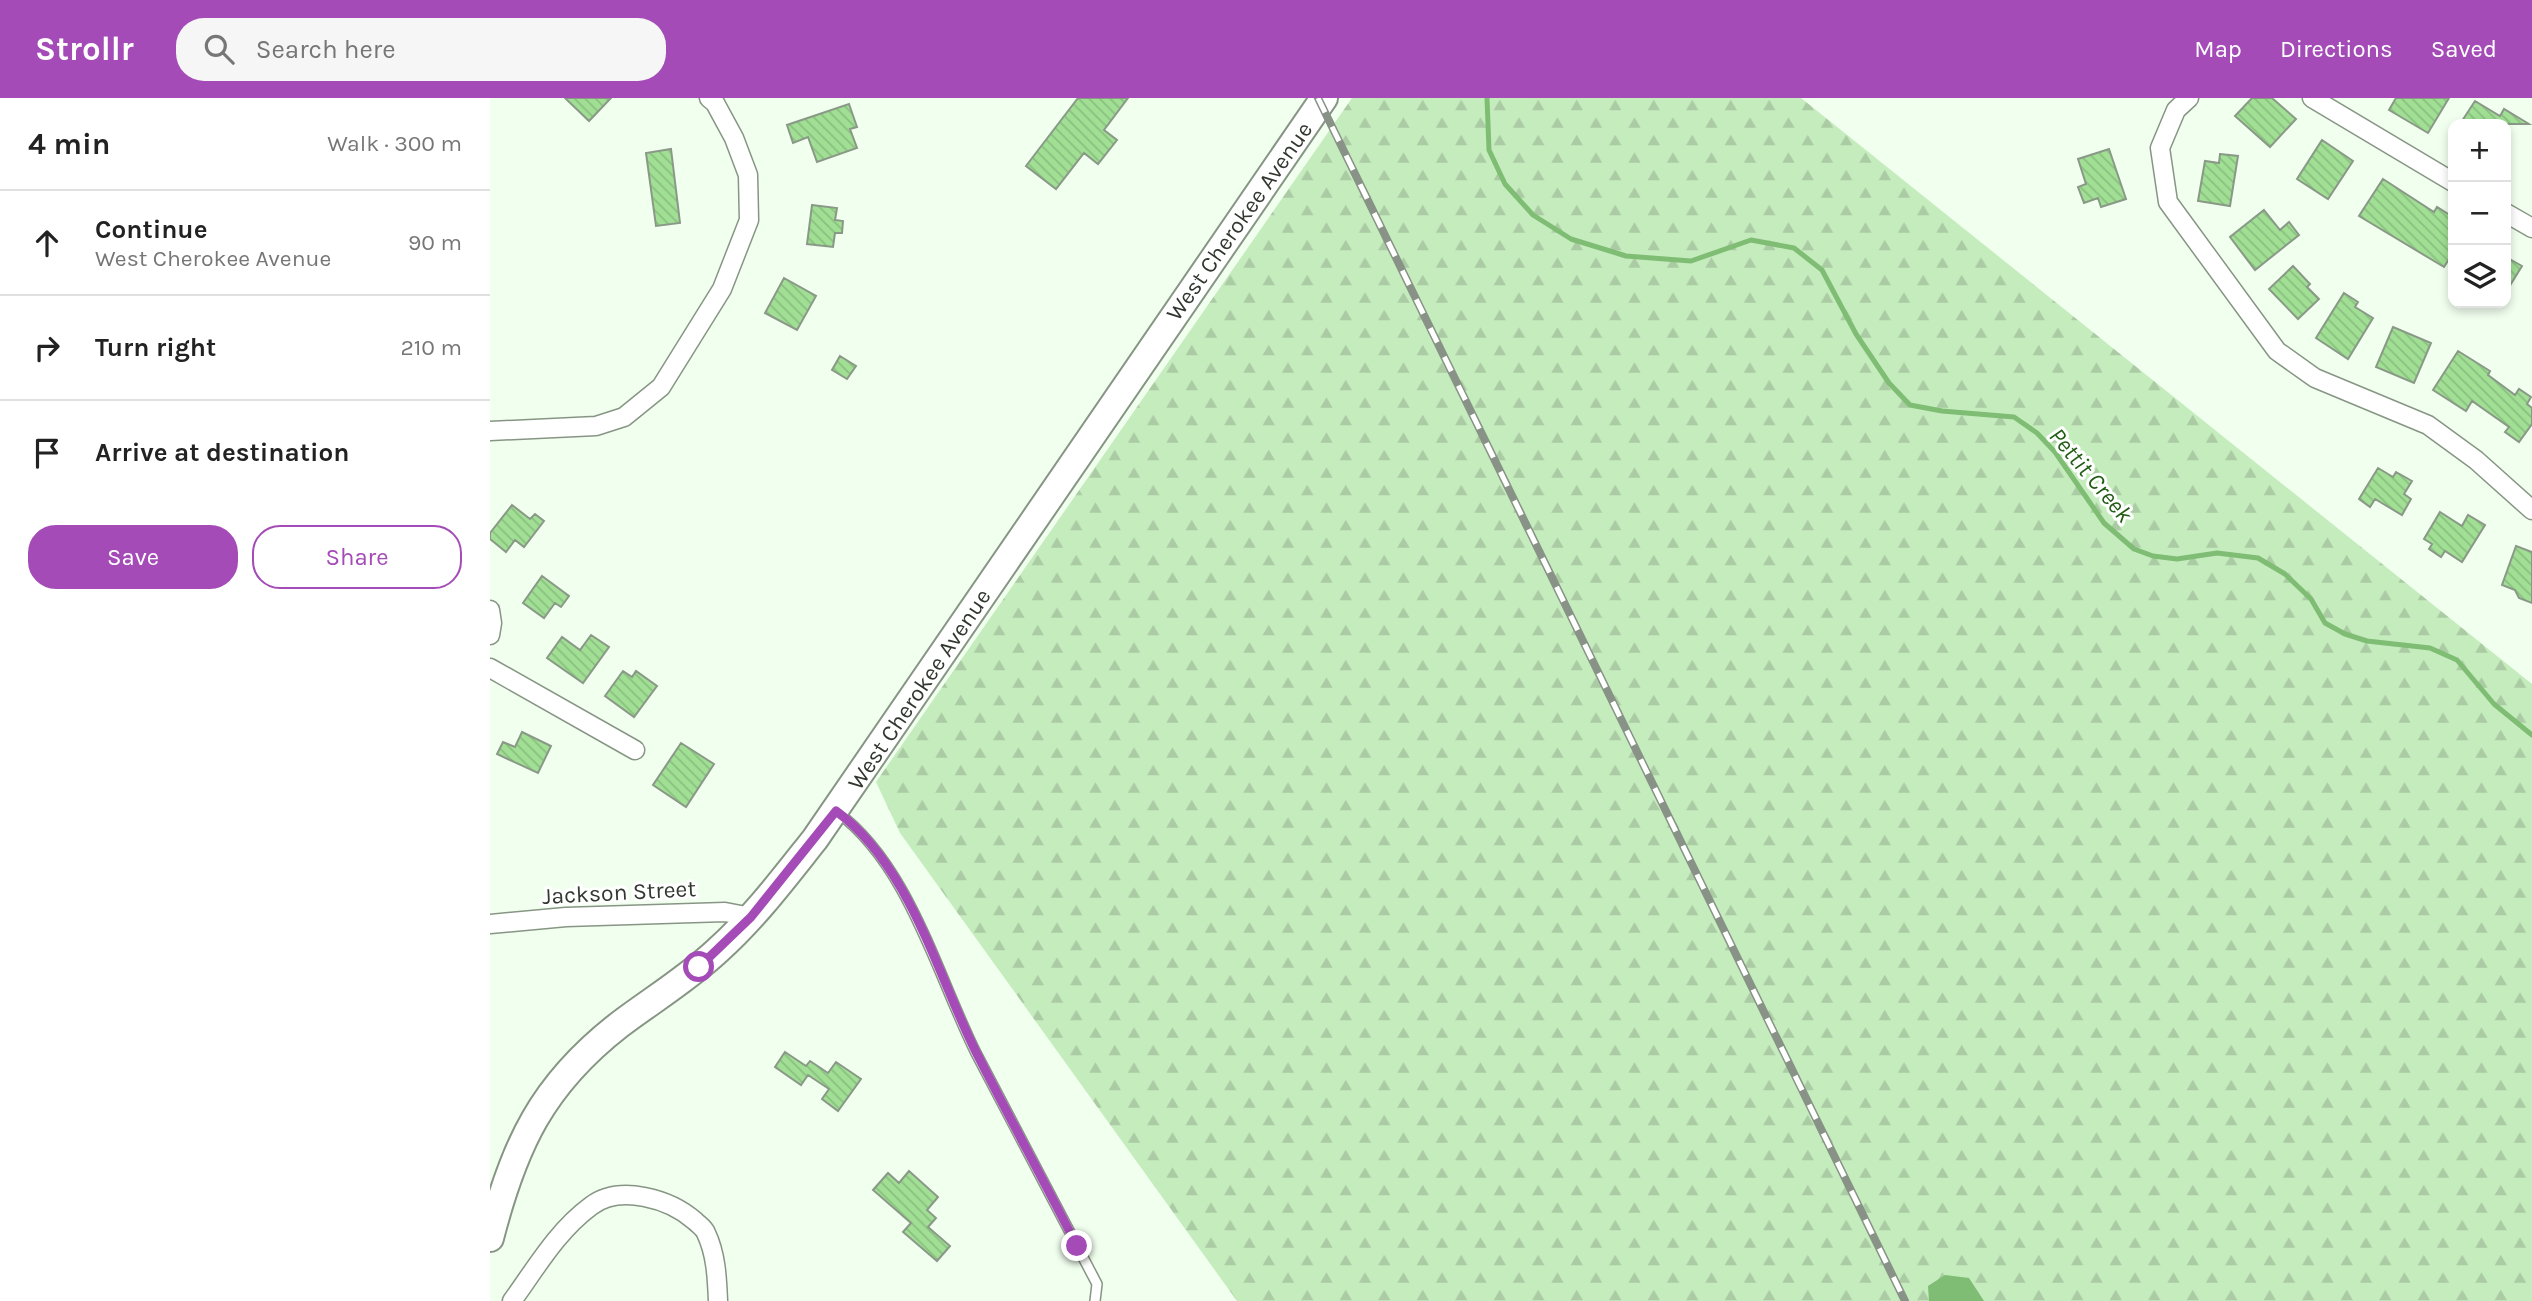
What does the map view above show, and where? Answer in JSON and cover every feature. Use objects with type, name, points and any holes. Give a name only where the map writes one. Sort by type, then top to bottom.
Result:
[{"type":"main road","name":"West Cherokee Avenue","points":[[490,1238],[501,1195],[520,1143],[562,1078],[606,1036],[716,952],[751,917],[836,811],[1322,101]]},
{"type":"street","points":[[490,431],[596,426],[624,417],[661,387],[722,289],[749,220],[748,175],[734,138],[715,103],[709,98]]},
{"type":"street","points":[[2189,98],[2176,110],[2160,148],[2168,202],[2277,351],[2315,378],[2428,425],[2476,460],[2532,510]]},
{"type":"street","points":[[2312,98],[2448,179]]},
{"type":"street","points":[[2511,216],[2532,228]]},
{"type":"street","points":[[490,610],[490,635]]},
{"type":"street","points":[[490,668],[635,750]]},
{"type":"street","name":"Jackson Street","points":[[490,924],[566,917],[726,912],[751,917]]},
{"type":"street","points":[[512,1301],[566,1227],[593,1204],[620,1196],[656,1198],[681,1208],[705,1230],[716,1264],[718,1301]]},
{"type":"lane","points":[[836,811],[867,838],[883,858],[902,891],[976,1051],[1097,1284],[1095,1301]]},
{"type":"green space","points":[[1352,98],[1801,98],[2532,684],[2532,1301],[1237,1301],[900,833],[876,782]]},
{"type":"shaded area","points":[[1945,1275],[1969,1278],[1984,1301],[1929,1301],[1928,1286]]},
{"type":"building","points":[[565,98],[611,98],[589,121]]},
{"type":"building","points":[[1078,98],[1128,98],[1104,130],[1117,140],[1098,164],[1084,153],[1056,189],[1026,166]]},
{"type":"building","points":[[2252,98],[2272,98],[2296,119],[2270,147],[2235,116]]},
{"type":"building","points":[[2396,98],[2449,98],[2428,133],[2389,110]]},
{"type":"building","points":[[2475,101],[2500,116],[2504,109],[2529,124],[2511,124],[2511,119],[2463,119]]},
{"type":"building","points":[[849,104],[857,127],[850,129],[857,148],[817,162],[808,137],[793,143],[787,125]]},
{"type":"building","points":[[2322,140],[2353,161],[2328,199],[2297,179]]},
{"type":"building","points":[[671,149],[680,223],[656,226],[646,153]]},
{"type":"building","points":[[2109,149],[2126,199],[2101,207],[2098,198],[2084,203],[2078,187],[2086,184],[2078,159]]},
{"type":"building","points":[[2220,154],[2238,156],[2230,206],[2198,201],[2205,161],[2219,163]]},
{"type":"building","points":[[2383,179],[2434,212],[2437,207],[2448,214],[2448,261],[2444,267],[2359,216]]},
{"type":"building","points":[[812,205],[837,208],[835,220],[843,221],[842,233],[835,233],[833,247],[807,244]]},
{"type":"building","points":[[2264,210],[2280,230],[2289,222],[2299,235],[2255,270],[2230,237]]},
{"type":"building","points":[[2511,260],[2522,266],[2511,284]]},
{"type":"building","points":[[2293,266],[2310,284],[2307,287],[2319,299],[2298,319],[2269,289]]},
{"type":"building","points":[[784,278],[816,296],[797,330],[765,313]]},
{"type":"building","points":[[2344,293],[2358,302],[2355,307],[2373,318],[2348,359],[2316,338]]},
{"type":"building","points":[[2393,327],[2431,343],[2414,383],[2376,367]]},
{"type":"building","points":[[2458,351],[2490,371],[2488,375],[2515,395],[2519,389],[2531,397],[2527,404],[2532,408],[2532,424],[2519,442],[2505,432],[2509,427],[2472,401],[2466,411],[2433,390]]},
{"type":"building","points":[[840,356],[856,366],[847,379],[832,370]]},
{"type":"building","points":[[2378,468],[2393,477],[2396,472],[2412,481],[2404,494],[2411,499],[2402,515],[2375,499],[2370,507],[2359,499]]},
{"type":"building","points":[[512,505],[530,519],[535,514],[544,521],[524,547],[515,540],[506,552],[490,539],[490,533]]},
{"type":"building","points":[[2440,512],[2462,526],[2468,515],[2485,525],[2462,562],[2445,551],[2441,557],[2429,549],[2432,544],[2424,539]]},
{"type":"building","points":[[2516,546],[2532,552],[2532,603],[2519,598],[2515,590],[2502,585]]},
{"type":"building","points":[[542,576],[569,596],[561,607],[555,603],[544,618],[523,603]]},
{"type":"building","points":[[591,635],[609,647],[583,683],[547,658],[562,637],[580,650]]},
{"type":"building","points":[[623,671],[632,677],[636,671],[657,686],[634,717],[605,696]]},
{"type":"building","points":[[522,732],[551,746],[538,773],[497,754],[503,742],[515,747]]},
{"type":"building","points":[[681,743],[714,764],[686,807],[653,785]]},
{"type":"building","points":[[785,1052],[806,1066],[810,1061],[828,1073],[836,1062],[861,1079],[838,1111],[822,1099],[829,1089],[808,1075],[801,1085],[775,1067]]},
{"type":"building","points":[[909,1171],[938,1197],[927,1210],[936,1218],[928,1227],[950,1246],[937,1261],[903,1232],[911,1223],[873,1190],[888,1173],[899,1183]]},
{"type":"waterway","name":"Pettit Creek","points":[[1487,98],[1489,150],[1505,184],[1533,215],[1571,239],[1626,256],[1691,261],[1751,240],[1794,248],[1822,270],[1856,334],[1889,383],[1910,405],[1942,411],[2014,417],[2037,433],[2055,452],[2104,523],[2134,549],[2153,556],[2177,559],[2217,553],[2258,558],[2285,574],[2311,599],[2325,623],[2345,634],[2367,641],[2430,648],[2457,660],[2494,704],[2532,735]]},
{"type":"railway","points":[[1318,98],[1905,1301]]},
{"type":"route","points":[[699,967],[751,917],[836,811],[849,820],[883,858],[902,891],[976,1051],[1077,1246]]}]
